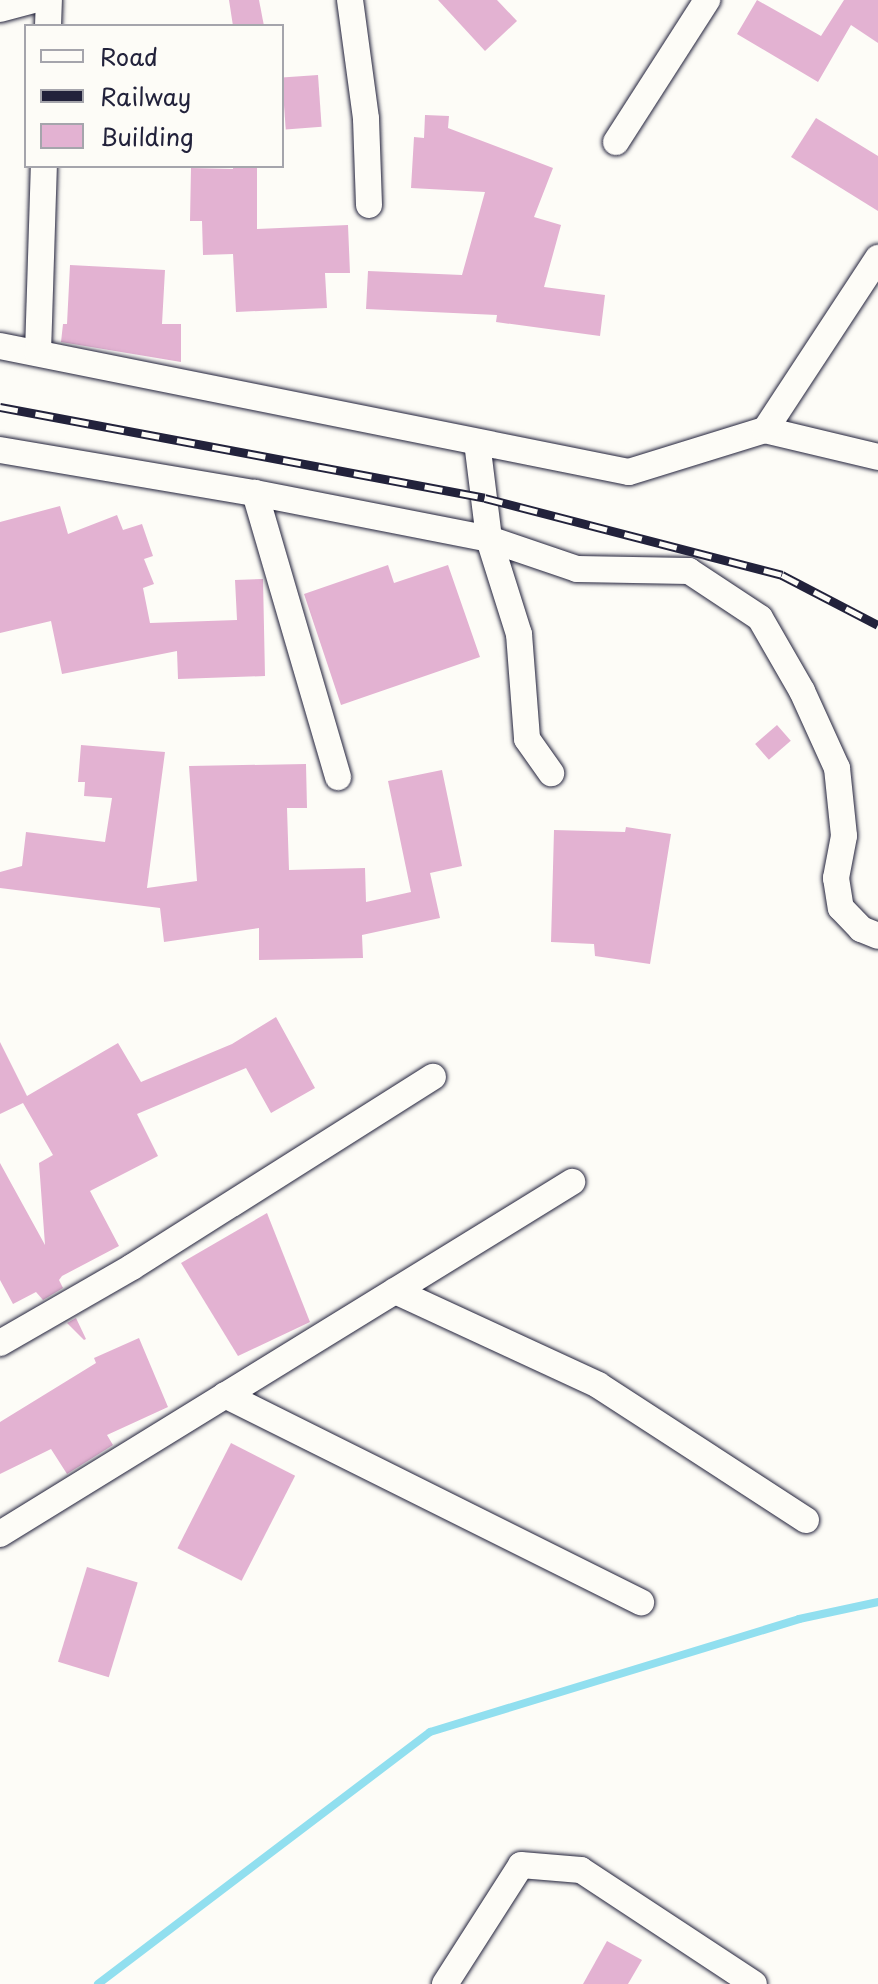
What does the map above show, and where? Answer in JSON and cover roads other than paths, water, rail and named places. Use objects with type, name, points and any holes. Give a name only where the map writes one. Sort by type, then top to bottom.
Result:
[{"type":"street","points":[[0,9],[33,0]]},
{"type":"street","points":[[48,24],[49,0]]},
{"type":"street","points":[[350,0],[366,119],[369,205]]},
{"type":"street","points":[[616,142],[707,0]]},
{"type":"street","points":[[38,353],[44,168]]},
{"type":"street","points":[[765,430],[878,258]]},
{"type":"street","points":[[0,346],[629,472],[765,430],[878,457]]},
{"type":"street","points":[[477,442],[489,539],[519,634],[527,739],[551,773]]},
{"type":"street","points":[[0,450],[255,493],[489,539],[577,569],[689,571],[760,618],[802,691],[837,768],[844,836],[836,878],[841,908],[861,929],[878,936]]},
{"type":"street","points":[[255,493],[338,777]]},
{"type":"street","points":[[0,1343],[132,1267],[433,1077]]},
{"type":"street","points":[[0,1534],[572,1182]]},
{"type":"street","points":[[395,1291],[598,1385],[806,1520]]},
{"type":"street","points":[[225,1395],[641,1602]]},
{"type":"street","points":[[445,1984],[521,1865],[581,1870],[754,1984]]},
{"type":"waterway","points":[[98,1984],[430,1732],[799,1619],[878,1602]]},
{"type":"railway","points":[[0,407],[485,498],[782,575],[878,625]]}]
